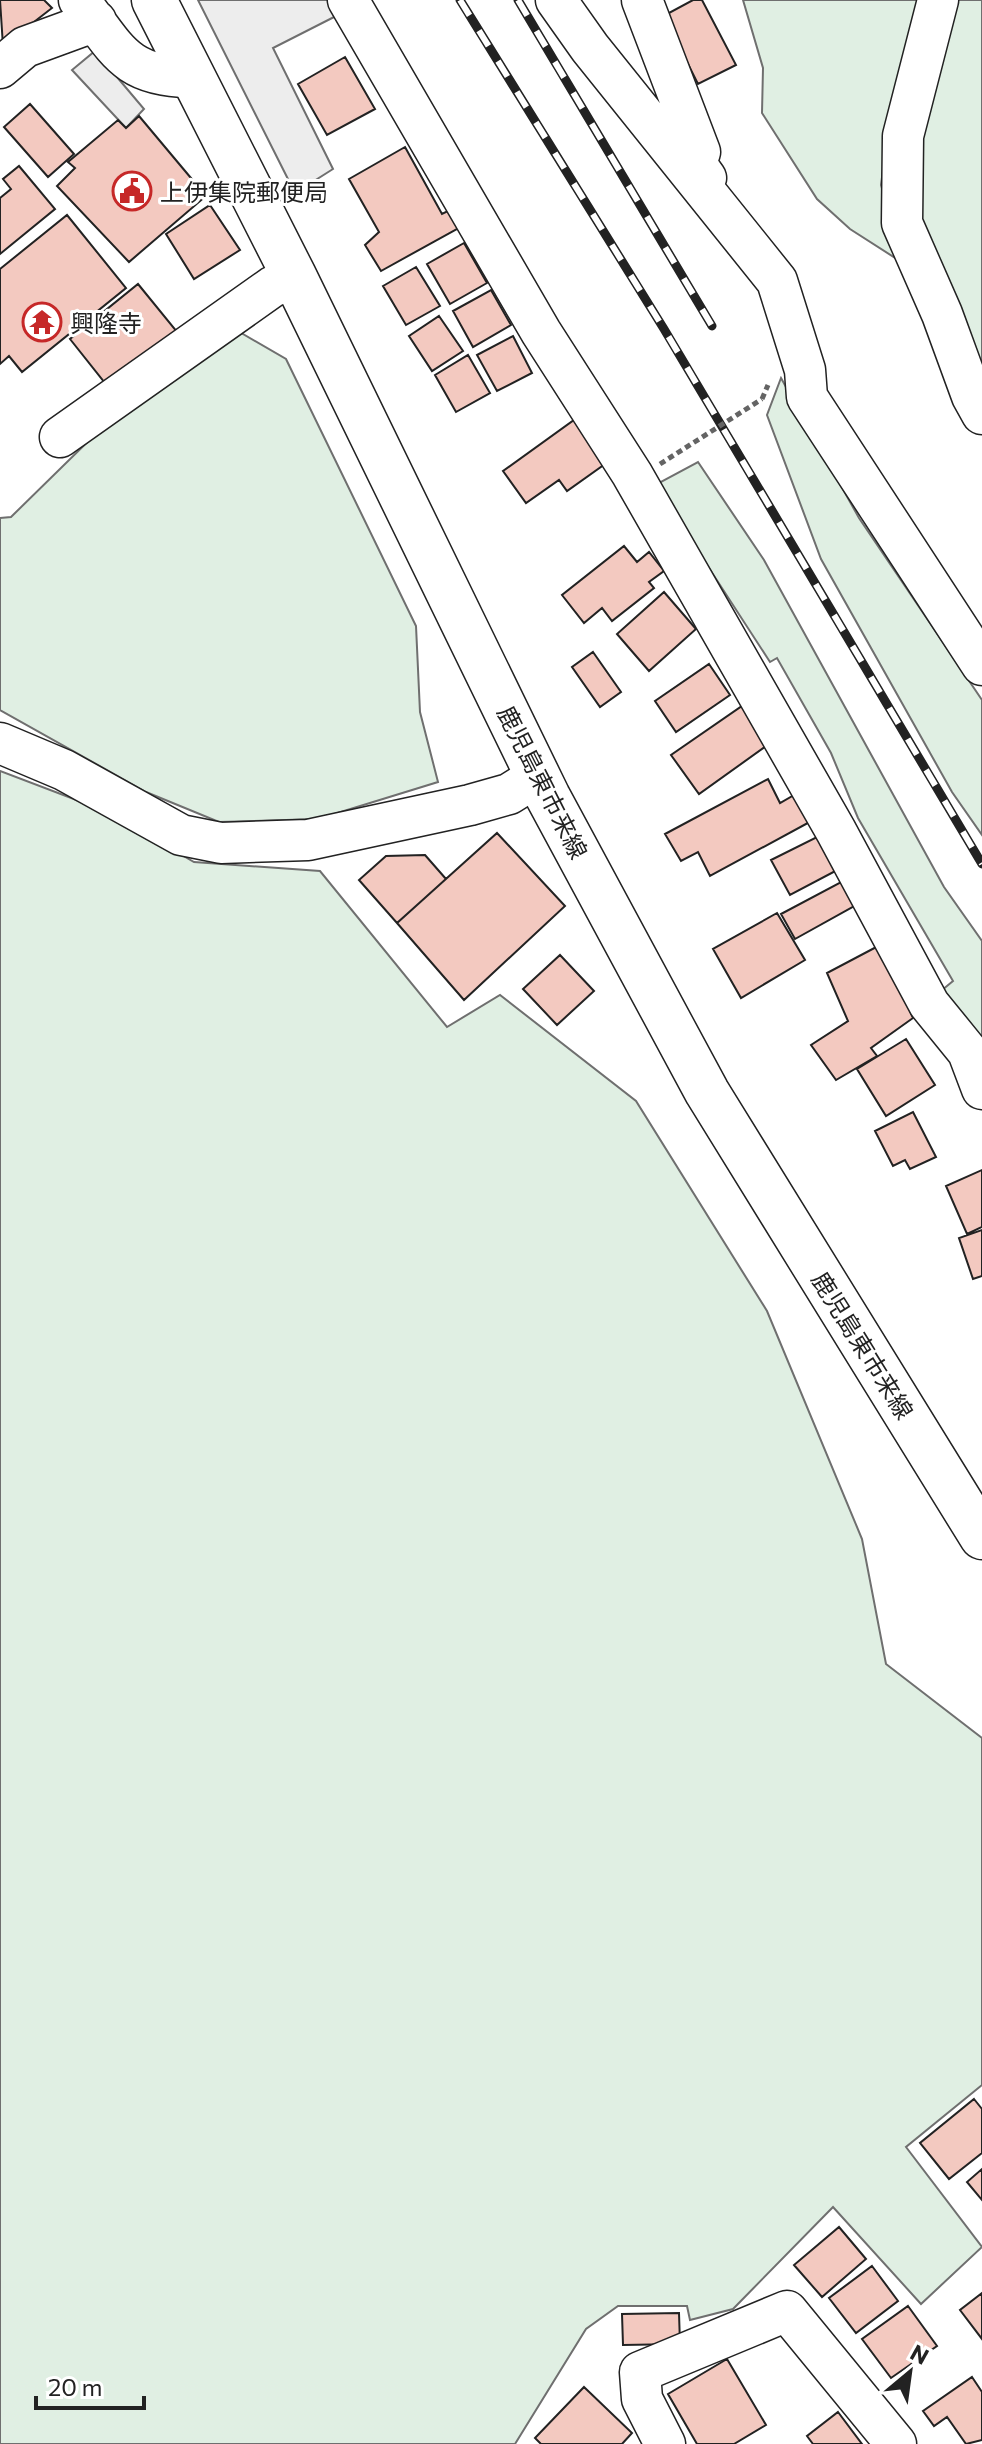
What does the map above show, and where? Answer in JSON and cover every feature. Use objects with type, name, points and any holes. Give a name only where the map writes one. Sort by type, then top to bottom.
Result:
[{"type":"main road","name":"鹿児島東市来線","points":[[154,0],[190,77],[294,276],[538,776],[707,1092],[982,1537]]},
{"type":"street","points":[[348,0],[541,332],[640,487],[829,817],[929,1004],[968,1052],[982,1089]]},
{"type":"street","points":[[642,0],[700,152],[696,164],[777,281],[805,370],[807,397],[982,665]]},
{"type":"street","points":[[938,0],[903,136],[902,223],[982,414]]},
{"type":"street","points":[[561,2],[777,281]]},
{"type":"street","points":[[0,68],[25,47],[88,11],[133,67],[160,77],[190,77]]},
{"type":"street","points":[[60,437],[272,287],[294,276]]},
{"type":"street","points":[[0,743],[64,770],[181,835],[221,843],[308,840],[483,802],[509,794],[538,776]]},
{"type":"street","points":[[665,2444],[642,2399],[640,2372],[787,2311],[896,2444]]},
{"type":"path","points":[[660,464],[762,399]]},
{"type":"green space","points":[[743,0],[982,0],[982,385],[886,146],[881,185],[903,263],[850,229],[817,199],[762,113],[763,68]]},
{"type":"green space","points":[[231,327],[286,359],[416,626],[420,712],[438,782],[318,819],[219,822],[146,792],[0,710],[0,518],[11,517],[117,413]]},
{"type":"green space","points":[[781,378],[859,518],[982,700],[982,835],[952,792],[821,559],[767,415]]},
{"type":"green space","points":[[698,462],[764,560],[944,887],[982,941],[982,1047],[936,995],[953,981],[858,818],[831,753],[777,658],[770,662],[655,485]]},
{"type":"green space","points":[[0,771],[108,812],[194,862],[320,871],[447,1027],[500,995],[636,1101],[767,1311],[862,1539],[886,1664],[982,1738],[982,2085],[906,2147],[982,2247],[921,2304],[833,2207],[733,2309],[690,2320],[687,2306],[618,2306],[586,2329],[515,2444],[0,2444]]},
{"type":"shaded area","points":[[198,0],[332,0],[340,14],[273,48],[333,169],[295,193]]},
{"type":"shaded area","points":[[95,51],[144,109],[126,128],[72,70]]},
{"type":"building","points":[[0,0],[44,0],[52,8],[3,46]]},
{"type":"building","points":[[693,0],[702,0],[736,65],[698,84],[681,50],[654,21]]},
{"type":"building","points":[[345,57],[375,109],[327,135],[298,84]]},
{"type":"building","points":[[30,104],[74,154],[48,177],[4,127]]},
{"type":"building","name":"上伊集院郵便局","points":[[139,116],[206,196],[129,262],[57,186],[75,168],[68,162],[118,120],[126,128]]},
{"type":"building","points":[[405,147],[442,214],[454,208],[464,225],[381,271],[365,245],[379,232],[349,179]]},
{"type":"building","points":[[19,166],[55,209],[0,254],[0,198],[11,189],[3,179]]},
{"type":"building","points":[[210,205],[240,250],[194,279],[166,234]]},
{"type":"building","name":"興隆寺","points":[[67,215],[126,288],[22,372],[9,356],[0,364],[0,269]]},
{"type":"building","points":[[464,243],[487,283],[450,304],[427,264]]},
{"type":"building","points":[[416,267],[440,306],[406,325],[383,286]]},
{"type":"building","points":[[138,284],[178,333],[109,388],[70,339]]},
{"type":"building","points":[[491,290],[511,325],[473,347],[453,311]]},
{"type":"building","points":[[439,316],[463,351],[432,371],[409,336]]},
{"type":"building","points":[[513,336],[532,373],[497,391],[477,355]]},
{"type":"building","points":[[468,355],[490,393],[456,412],[435,375]]},
{"type":"building","points":[[574,420],[605,464],[567,491],[559,480],[526,503],[503,471]]},
{"type":"building","points":[[624,546],[637,562],[649,552],[664,571],[649,582],[654,588],[612,621],[602,608],[584,623],[562,595]]},
{"type":"building","points":[[664,592],[696,629],[649,671],[617,634]]},
{"type":"building","points":[[593,652],[621,692],[600,707],[572,667]]},
{"type":"building","points":[[709,664],[730,695],[676,732],[655,701]]},
{"type":"building","points":[[742,706],[769,744],[699,794],[671,755]]},
{"type":"building","points":[[768,779],[780,803],[801,791],[817,818],[710,876],[698,852],[681,861],[665,834]]},
{"type":"building","points":[[497,833],[565,906],[464,1000],[397,923]]},
{"type":"building","points":[[825,833],[843,867],[790,895],[771,860]]},
{"type":"building","points":[[425,855],[446,879],[397,923],[359,880],[386,856]]},
{"type":"building","points":[[843,881],[856,905],[795,939],[781,914]]},
{"type":"building","points":[[777,913],[805,960],[741,998],[713,949]]},
{"type":"building","points":[[882,944],[913,1018],[871,1048],[877,1056],[836,1080],[811,1045],[848,1021],[827,973]]},
{"type":"building","points":[[560,955],[594,991],[557,1025],[523,989]]},
{"type":"building","points":[[906,1039],[935,1085],[886,1116],[857,1069]]},
{"type":"building","points":[[913,1112],[936,1157],[910,1169],[905,1160],[893,1166],[875,1131]]},
{"type":"building","points":[[982,1170],[982,1227],[967,1234],[946,1186]]},
{"type":"building","points":[[982,1230],[982,1276],[973,1279],[959,1238]]},
{"type":"building","points":[[974,2099],[982,2109],[982,2153],[949,2179],[920,2143]]},
{"type":"building","points":[[982,2169],[982,2200],[967,2182]]},
{"type":"building","points":[[839,2227],[866,2259],[822,2297],[794,2265]]},
{"type":"building","points":[[872,2266],[898,2301],[856,2333],[829,2298]]},
{"type":"building","points":[[982,2293],[982,2339],[960,2310]]},
{"type":"building","points":[[908,2306],[937,2346],[891,2378],[862,2339]]},
{"type":"building","points":[[679,2313],[680,2344],[623,2345],[622,2314]]},
{"type":"building","points":[[727,2359],[766,2425],[734,2444],[697,2444],[668,2394]]},
{"type":"building","points":[[972,2377],[982,2392],[982,2440],[966,2444],[947,2417],[934,2426],[923,2411]]},
{"type":"building","points":[[584,2387],[632,2433],[622,2444],[541,2444],[535,2438]]},
{"type":"building","points":[[838,2412],[862,2444],[813,2444],[807,2436]]},
{"type":"railway","points":[[460,0],[664,329],[982,864]]},
{"type":"railway","points":[[518,0],[712,326]]},
{"type":"place","name":"上伊集院郵便局","points":[[132,191]]},
{"type":"place","name":"興隆寺","points":[[42,322]]}]
